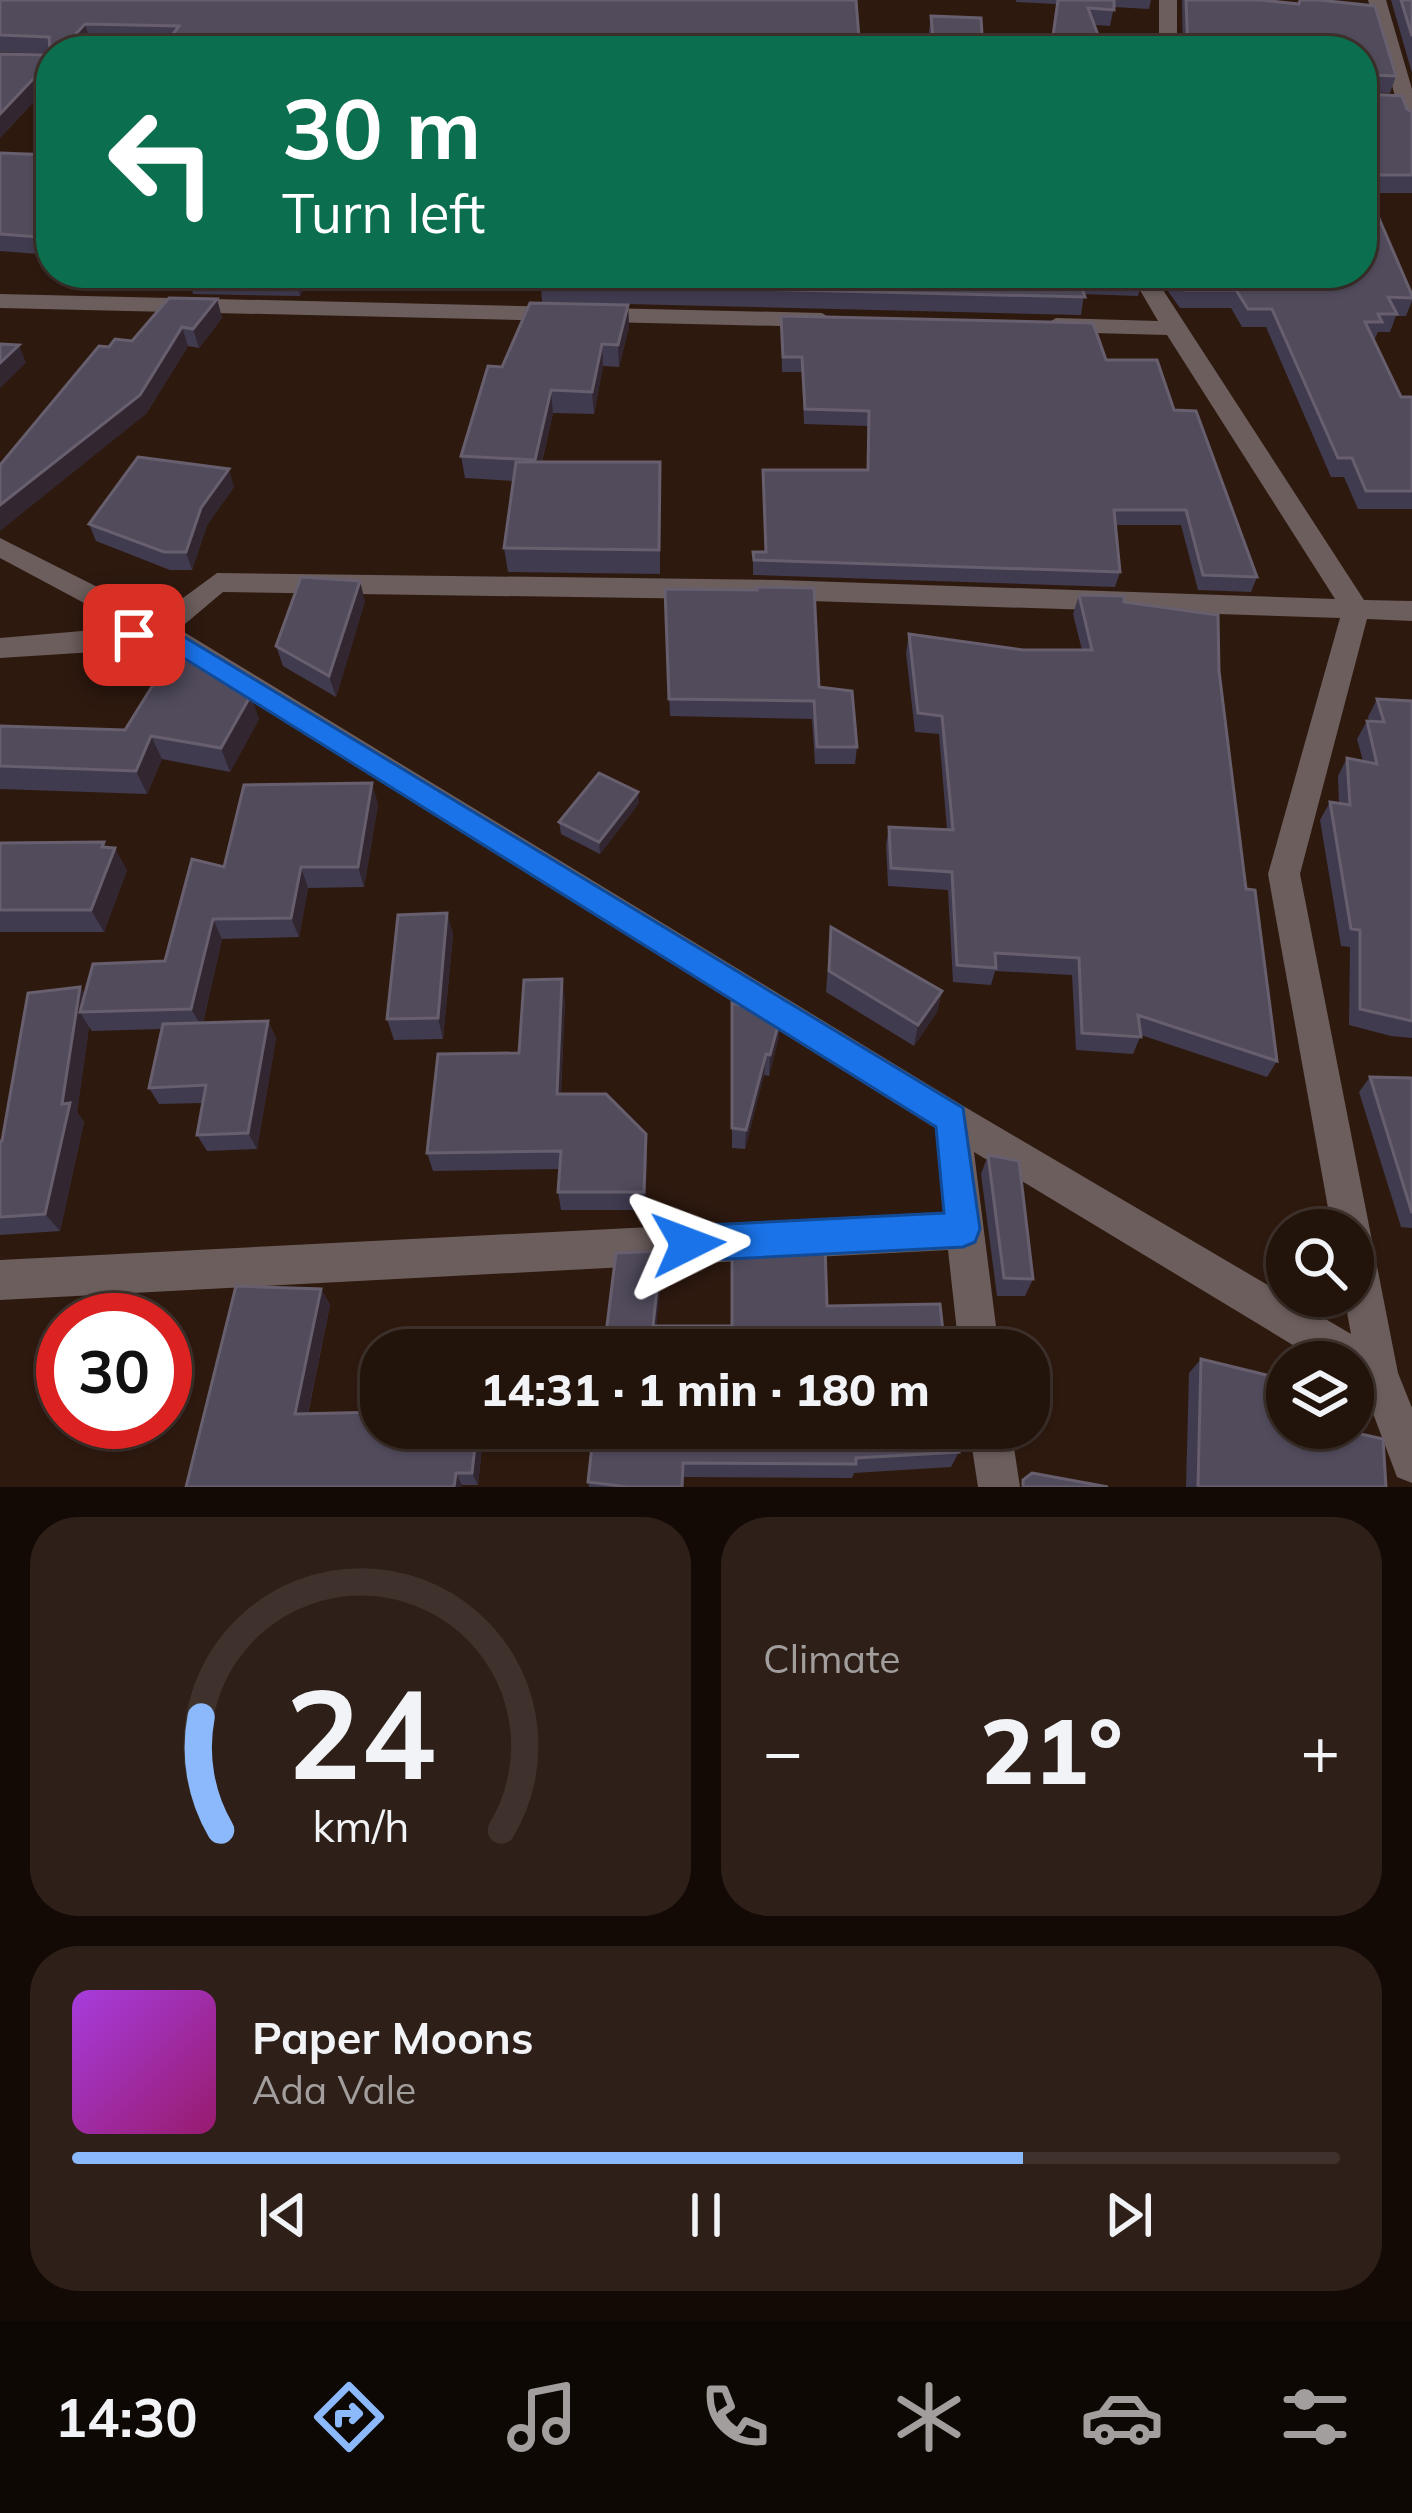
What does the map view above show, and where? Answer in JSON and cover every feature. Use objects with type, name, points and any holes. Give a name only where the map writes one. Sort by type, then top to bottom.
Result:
[{"type":"street","points":[[1168,0],[1168,36]]},
{"type":"street","points":[[1377,0],[1409,112]]},
{"type":"street","points":[[1384,103],[1409,112]]},
{"type":"street","points":[[1150,288],[1356,610],[1284,874],[1347,1209]]},
{"type":"street","points":[[0,301],[838,320]]},
{"type":"street","points":[[1030,325],[1174,328]]},
{"type":"street","points":[[0,547],[158,630],[952,1119],[1378,1373]]},
{"type":"street","points":[[0,648],[110,641],[158,630],[217,582],[779,590],[1412,611]]},
{"type":"street","points":[[952,1119],[977,1329]]},
{"type":"street","points":[[0,1280],[963,1229]]},
{"type":"street","points":[[1367,1317],[1378,1373],[1412,1462]]},
{"type":"street","points":[[993,1449],[999,1487]]},
{"type":"building","points":[[0,0],[856,0],[859,36],[172,36],[179,26],[85,24],[74,36],[0,35]]},
{"type":"building","points":[[1058,0],[1114,0],[1114,10],[1088,8],[1098,36],[1053,36]]},
{"type":"building","points":[[1186,0],[1299,4],[1300,0],[1319,0],[1375,6],[1396,76],[1377,75],[1377,36],[1187,36]]},
{"type":"building","points":[[1401,0],[1412,0],[1412,36]]},
{"type":"building","points":[[931,16],[981,18],[982,36],[933,36]]},
{"type":"building","points":[[0,54],[36,55],[36,76],[0,114]]},
{"type":"building","points":[[1377,95],[1402,96],[1412,112],[1412,175],[1377,175]]},
{"type":"building","points":[[0,153],[36,154],[36,237],[0,234]]},
{"type":"building","points":[[1377,214],[1412,298],[1388,297],[1397,314],[1378,314],[1382,322],[1365,322],[1401,397],[1412,397],[1412,491],[1366,491],[1352,458],[1338,458],[1272,309],[1248,309],[1236,290],[1185,290],[1377,288]]},
{"type":"building","points":[[708,288],[1082,288],[1085,297]]},
{"type":"building","points":[[169,298],[217,299],[193,329],[182,327],[140,395],[0,505],[0,465],[99,346],[109,347],[115,339],[132,341]]},
{"type":"building","points":[[530,303],[628,305],[618,345],[602,344],[592,392],[551,390],[535,460],[461,456],[488,366],[502,367]]},
{"type":"building","points":[[781,316],[1093,323],[1106,360],[1157,360],[1174,410],[1196,411],[1257,577],[1203,575],[1186,510],[1114,510],[1120,572],[754,560],[753,552],[766,552],[763,470],[868,470],[869,411],[805,409],[802,357],[783,357]]},
{"type":"building","points":[[0,344],[19,345],[0,363]]},
{"type":"building","points":[[138,457],[229,469],[201,508],[186,552],[164,552],[89,524]]},
{"type":"building","points":[[516,462],[660,462],[659,550],[504,548]]},
{"type":"building","points":[[301,577],[360,581],[329,676],[276,646]]},
{"type":"building","points":[[814,588],[819,687],[852,691],[857,747],[817,747],[814,701],[669,699],[665,589]]},
{"type":"building","points":[[1079,595],[1124,596],[1124,602],[1218,615],[1219,671],[1246,889],[1255,890],[1277,1061],[1138,1015],[1141,1037],[1082,1033],[1079,958],[995,953],[996,968],[957,965],[952,872],[891,868],[889,827],[953,830],[942,716],[918,713],[909,634],[1023,650],[1092,650]]},
{"type":"building","points":[[171,656],[210,666],[251,695],[221,748],[151,736],[136,771],[0,766],[0,726],[125,730]]},
{"type":"building","points":[[1377,699],[1412,701],[1412,1021],[1360,1009],[1360,930],[1351,929],[1330,802],[1350,805],[1347,758],[1377,764],[1367,721],[1384,722]]},
{"type":"building","points":[[599,773],[638,792],[599,842],[559,822]]},
{"type":"building","points":[[372,783],[358,867],[301,867],[291,918],[213,919],[191,1009],[80,1012],[93,964],[165,961],[192,859],[224,867],[244,785]]},
{"type":"building","points":[[104,842],[102,847],[115,848],[91,910],[0,910],[0,843]]},
{"type":"building","points":[[447,913],[438,1018],[387,1019],[398,915]]},
{"type":"building","points":[[831,927],[942,991],[918,1025],[829,971]]},
{"type":"building","points":[[562,979],[557,1094],[606,1094],[646,1134],[644,1192],[558,1192],[561,1151],[427,1153],[438,1054],[519,1053],[524,980]]},
{"type":"building","points":[[80,987],[62,1104],[70,1103],[45,1214],[0,1217],[0,1141],[28,993]]},
{"type":"building","points":[[732,1003],[781,1015],[746,1130],[732,1128]]},
{"type":"building","points":[[268,1021],[248,1133],[197,1135],[206,1085],[149,1088],[163,1024]]},
{"type":"building","points":[[1370,1077],[1412,1078],[1412,1213]]},
{"type":"building","points":[[988,1155],[1019,1161],[1033,1279],[1004,1278]]},
{"type":"building","points":[[825,1246],[827,1306],[940,1304],[943,1329],[607,1329],[616,1253],[661,1251],[653,1326],[732,1326],[732,1247]]},
{"type":"building","points":[[236,1286],[321,1289],[295,1414],[360,1412],[360,1449],[475,1449],[472,1473],[456,1473],[454,1487],[186,1487]]},
{"type":"building","points":[[1201,1359],[1266,1375],[1266,1449],[1374,1449],[1374,1437],[1383,1439],[1386,1487],[1198,1487]]},
{"type":"building","points":[[592,1449],[959,1452],[856,1458],[856,1464],[683,1463],[682,1487],[588,1482]]},
{"type":"building","points":[[1032,1473],[1108,1487],[1023,1487],[1023,1480]]},
{"type":"route","points":[[134,635],[158,630],[952,1119],[963,1229],[688,1244]]}]
